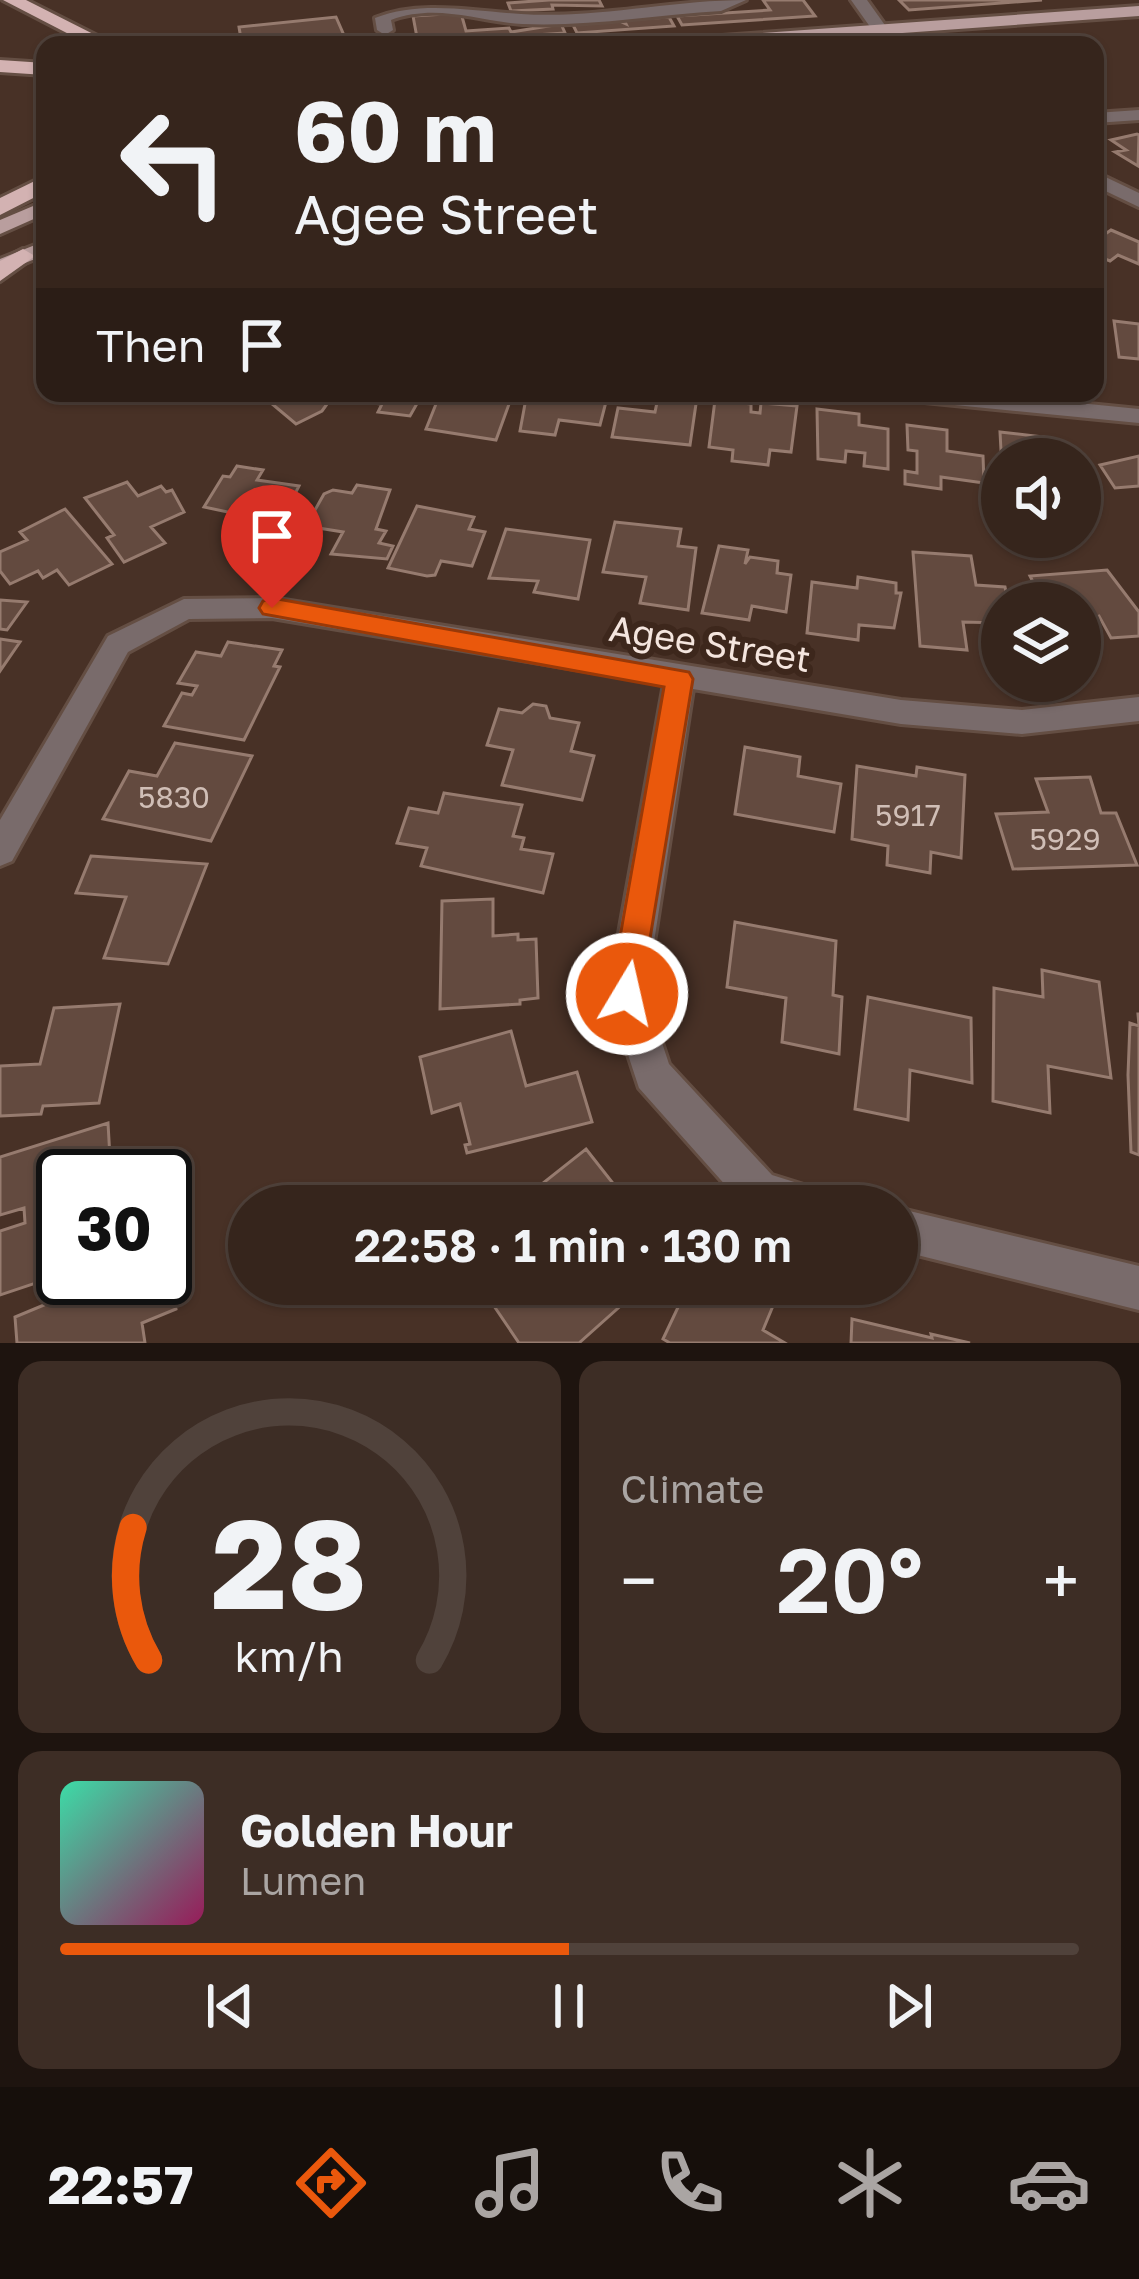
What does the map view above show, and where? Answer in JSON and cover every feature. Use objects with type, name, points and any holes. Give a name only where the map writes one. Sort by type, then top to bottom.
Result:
[{"type":"highway","points":[[12,0],[86,36]]},
{"type":"highway","points":[[0,66],[36,68]]},
{"type":"highway","points":[[0,208],[36,187]]},
{"type":"main road","points":[[772,36],[1139,11]]},
{"type":"main road","points":[[879,28],[883,36]]},
{"type":"main road","points":[[1059,36],[1139,30]]},
{"type":"main road","points":[[0,228],[36,211]]},
{"type":"street","points":[[385,30],[382,18],[405,10],[461,7],[521,19],[721,6],[738,0]]},
{"type":"street","points":[[859,0],[879,28]]},
{"type":"street","points":[[1104,117],[1139,115]]},
{"type":"street","points":[[1104,183],[1139,201]]},
{"type":"street","points":[[996,402],[1139,416]]},
{"type":"street","name":"Agee Street","points":[[0,851],[118,644],[184,609],[272,608],[901,712],[1022,722],[1139,709]]},
{"type":"street","points":[[680,679],[627,994],[653,1075],[753,1185]]},
{"type":"street","points":[[918,1234],[1139,1288]]},
{"type":"building","points":[[599,0],[602,6],[552,5],[553,9],[511,11],[508,3]]},
{"type":"building","points":[[763,0],[803,0],[815,16],[682,25],[677,16],[770,10]]},
{"type":"building","points":[[899,0],[1042,0],[909,10]]},
{"type":"building","points":[[461,13],[466,31],[509,28],[511,32],[561,24],[565,33],[417,36],[413,16]]},
{"type":"building","points":[[336,17],[344,36],[240,36],[239,27]]},
{"type":"building","points":[[669,17],[674,26],[577,33],[572,23],[617,20],[626,24],[624,20]]},
{"type":"building","points":[[1137,134],[1138,166],[1115,152],[1126,150],[1111,140]]},
{"type":"building","points":[[1111,230],[1139,242],[1139,264],[1118,255],[1110,261],[1104,259],[1104,235]]},
{"type":"building","points":[[1114,321],[1139,324],[1139,359],[1119,357]]},
{"type":"building","points":[[270,402],[328,402],[322,411],[296,424]]},
{"type":"building","points":[[360,402],[418,402],[410,416],[378,412],[382,404]]},
{"type":"building","points":[[437,402],[510,402],[496,440],[426,429]]},
{"type":"building","points":[[525,402],[606,402],[600,425],[559,420],[555,435],[520,431]]},
{"type":"building","points":[[657,402],[696,402],[690,445],[612,437],[618,408],[655,412]]},
{"type":"building","points":[[715,402],[751,404],[751,412],[760,413],[761,403],[797,406],[791,452],[770,450],[768,465],[732,461],[733,450],[709,447]]},
{"type":"building","points":[[817,409],[859,414],[859,425],[888,429],[888,469],[864,466],[865,453],[846,451],[845,462],[818,459]]},
{"type":"building","points":[[907,425],[947,430],[947,451],[981,456],[981,483],[941,477],[941,489],[905,484],[905,471],[917,473],[917,451],[908,450]]},
{"type":"building","points":[[1000,432],[1044,438],[1000,438]]},
{"type":"building","points":[[1139,456],[1139,486],[1115,488],[1101,465]]},
{"type":"building","points":[[237,466],[263,470],[257,480],[299,486],[270,543],[230,537],[242,515],[204,507],[223,476],[230,477]]},
{"type":"building","points":[[127,482],[138,496],[161,486],[166,492],[172,490],[184,512],[151,527],[165,543],[124,562],[107,538],[114,535],[85,498]]},
{"type":"building","points":[[357,485],[390,490],[376,529],[386,531],[379,543],[393,546],[387,559],[331,554],[343,532],[306,526],[324,494],[333,490],[352,493]]},
{"type":"building","points":[[417,506],[474,517],[469,529],[485,532],[472,566],[441,561],[435,575],[427,576],[388,568]]},
{"type":"building","points":[[65,509],[112,564],[69,585],[57,570],[43,578],[38,571],[10,584],[0,571],[0,552],[27,540],[20,532]]},
{"type":"building","points":[[615,522],[681,529],[678,546],[696,548],[688,610],[640,603],[646,577],[603,572]]},
{"type":"building","points":[[506,529],[590,540],[578,599],[534,592],[538,581],[489,578]]},
{"type":"building","points":[[719,546],[748,550],[745,564],[750,557],[778,561],[777,573],[791,575],[786,612],[752,606],[749,620],[702,613]]},
{"type":"building","points":[[913,552],[971,556],[976,585],[981,585],[981,622],[963,622],[967,650],[920,646]]},
{"type":"building","points":[[1107,570],[1139,612],[1139,636],[1111,638],[1101,620],[1101,582],[1033,582],[1030,576]]},
{"type":"building","points":[[858,577],[896,583],[896,593],[901,593],[894,628],[859,625],[858,640],[807,633],[812,582],[857,588]]},
{"type":"building","points":[[0,600],[27,602],[7,630],[0,629]]},
{"type":"building","points":[[0,639],[20,642],[0,671]]},
{"type":"building","points":[[228,642],[282,650],[274,666],[280,667],[244,740],[164,726],[182,693],[192,695],[197,686],[178,683],[196,652],[221,656]]},
{"type":"building","points":[[533,704],[546,706],[550,718],[579,723],[571,751],[594,756],[582,800],[502,785],[513,750],[487,745],[499,709],[522,713]]},
{"type":"building","points":[[175,743],[252,756],[211,841],[103,819],[129,771],[157,776]]},
{"type":"building","points":[[745,747],[800,757],[798,776],[841,784],[834,832],[735,814]]},
{"type":"building","points":[[857,766],[916,776],[917,767],[965,775],[961,858],[931,852],[930,873],[887,865],[888,846],[852,839]]},
{"type":"building","points":[[1090,777],[1101,813],[1116,813],[1137,865],[1013,869],[996,814],[1048,812],[1036,779]]},
{"type":"building","points":[[444,793],[522,805],[513,836],[524,838],[521,849],[553,854],[543,893],[421,866],[427,848],[397,843],[409,808],[438,813]]},
{"type":"building","points":[[91,856],[207,864],[168,964],[104,958],[126,897],[76,893]]},
{"type":"building","points":[[493,899],[493,936],[518,934],[518,940],[536,939],[538,998],[520,1000],[520,1004],[440,1009],[442,901]]},
{"type":"building","points":[[735,922],[836,941],[833,995],[842,997],[839,1054],[782,1042],[786,998],[727,987]]},
{"type":"building","points":[[1042,970],[1099,982],[1111,1078],[1048,1066],[1050,1113],[993,1101],[994,988],[1043,997]]},
{"type":"building","points":[[868,997],[971,1018],[972,1083],[910,1070],[908,1120],[855,1109]]},
{"type":"building","points":[[120,1004],[99,1103],[43,1106],[41,1114],[0,1116],[0,1066],[40,1064],[54,1008]]},
{"type":"building","points":[[1130,1023],[1139,1026],[1139,1155],[1131,1152],[1128,1075]]},
{"type":"building","points":[[511,1031],[526,1086],[577,1072],[592,1122],[467,1153],[465,1145],[470,1144],[460,1104],[432,1113],[420,1057]]},
{"type":"building","points":[[108,1123],[109,1149],[36,1149],[36,1283],[0,1295],[0,1231],[25,1223],[24,1208],[0,1215],[0,1157]]},
{"type":"building","points":[[586,1149],[614,1185],[541,1185]]},
{"type":"building","points":[[44,1305],[175,1305],[176,1309],[142,1323],[145,1343],[17,1343],[15,1317]]},
{"type":"building","points":[[622,1305],[579,1343],[519,1343],[494,1306]]},
{"type":"building","points":[[679,1305],[773,1305],[763,1330],[785,1343],[670,1343],[663,1339]]},
{"type":"building","points":[[852,1319],[932,1338],[931,1334],[970,1343],[851,1343]]},
{"type":"route","points":[[272,608],[680,679],[627,994]]}]
